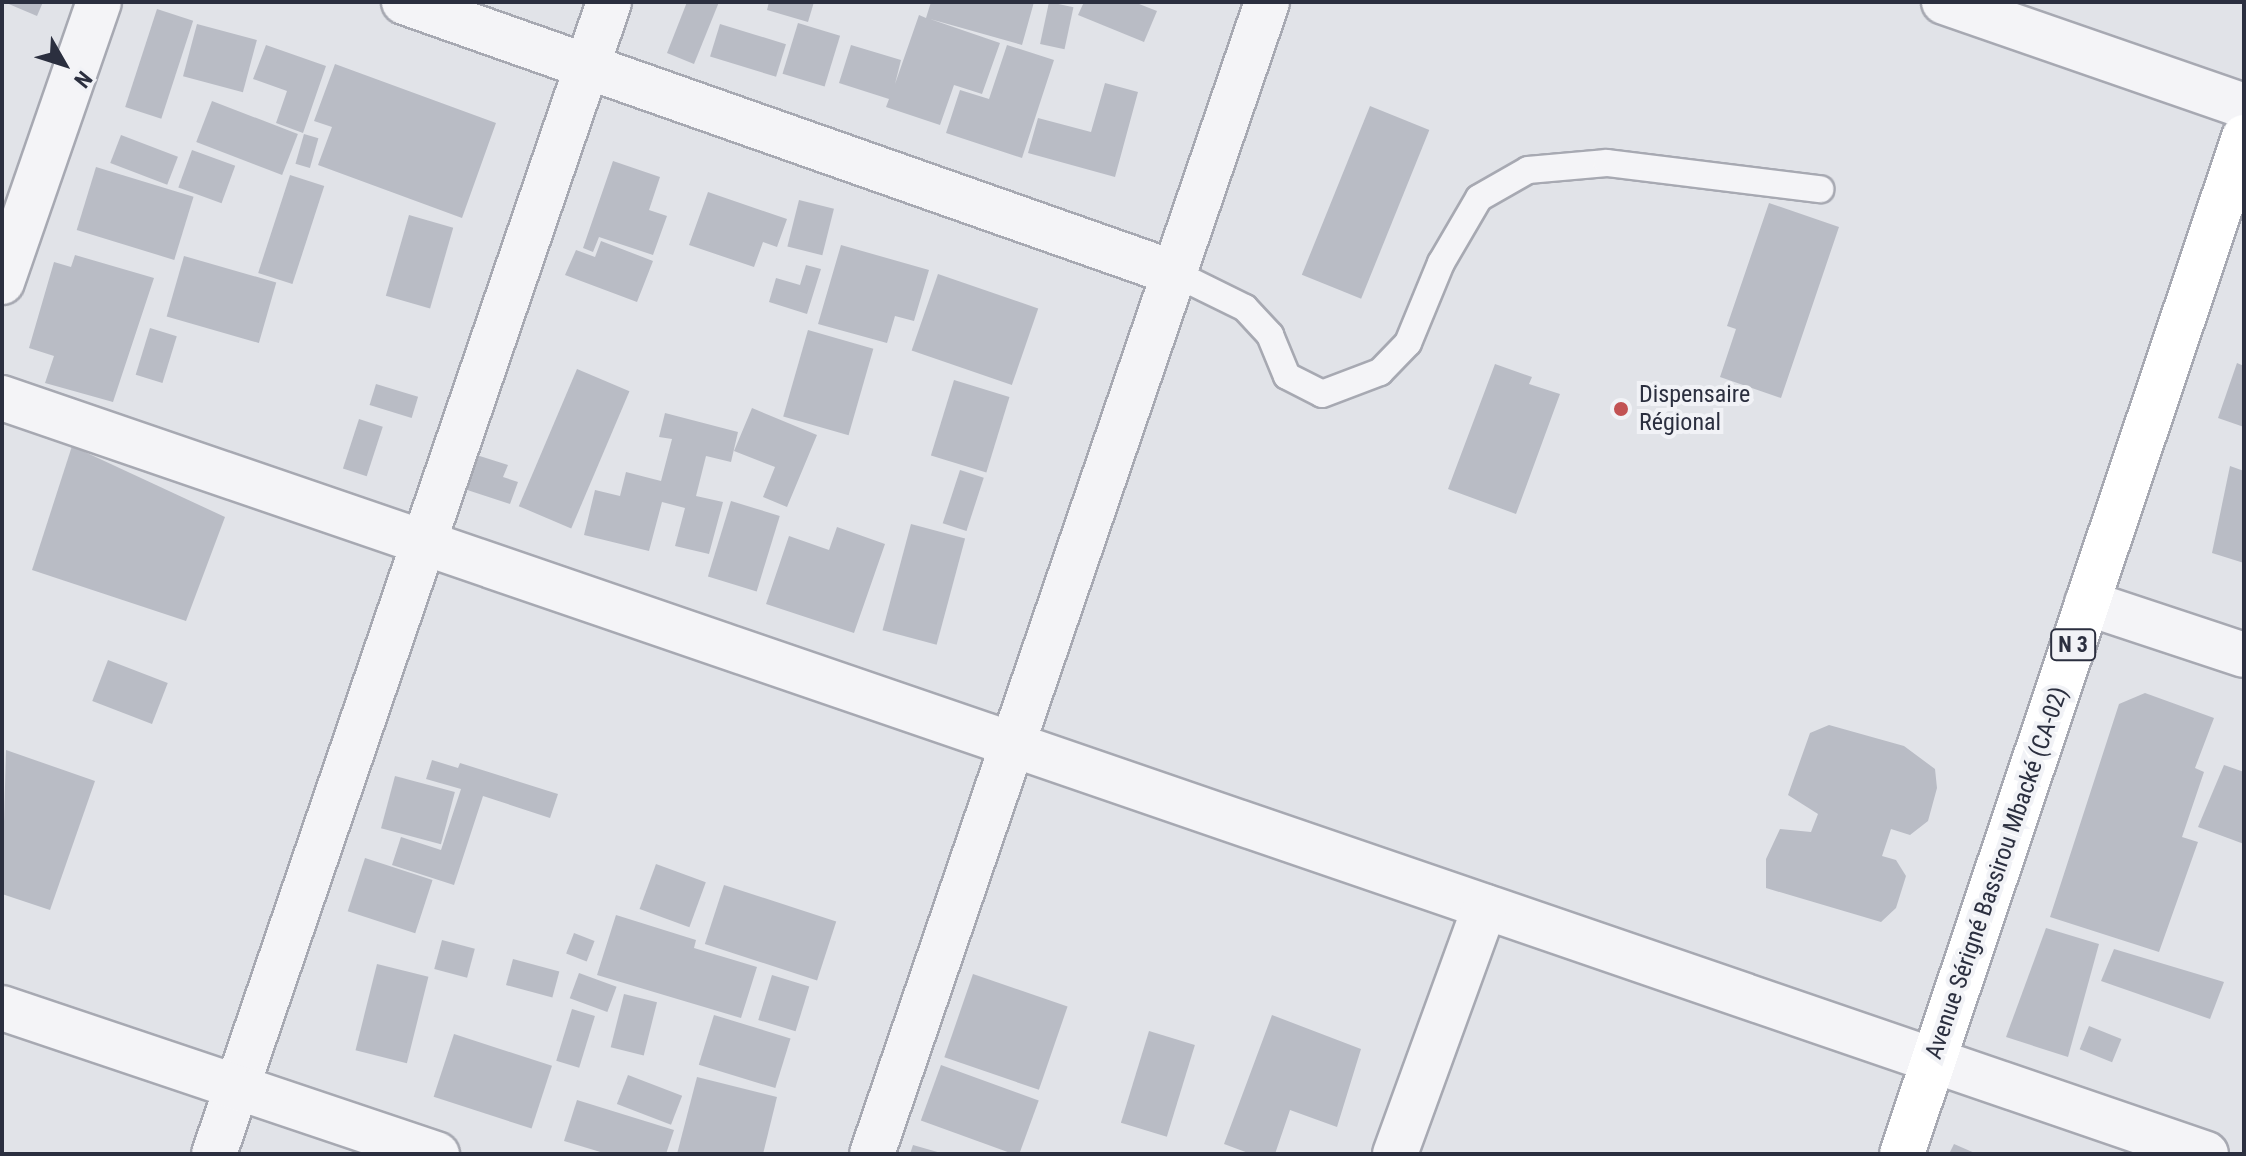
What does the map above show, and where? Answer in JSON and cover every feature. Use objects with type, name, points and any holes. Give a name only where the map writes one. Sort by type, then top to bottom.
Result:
[{"type":"main road","name":"Avenue Sérigné Bassirou Mbacké (CA-02)","points":[[1902,1154],[2244,137]]},
{"type":"street","points":[[2,282],[99,2]]},
{"type":"street","points":[[404,2],[586,69],[1174,273]]},
{"type":"street","points":[[214,1154],[609,2]]},
{"type":"street","points":[[872,1154],[1267,2]]},
{"type":"street","points":[[1944,2],[2244,106]]},
{"type":"street","points":[[2,398],[2206,1154]]},
{"type":"street","points":[[2087,603],[2244,655]]},
{"type":"street","points":[[1395,1154],[1485,907]]},
{"type":"street","points":[[2,1008],[437,1154]]},
{"type":"lane","points":[[1174,273],[1245,308],[1270,335],[1287,376],[1322,394],[1380,372],[1408,343],[1441,263],[1479,198],[1528,170],[1607,163],[1820,189]]},
{"type":"building","points":[[4,2],[43,2],[37,16]]},
{"type":"building","points":[[687,2],[719,2],[694,64],[667,53]]},
{"type":"building","points":[[769,2],[814,2],[808,22],[767,10]]},
{"type":"building","points":[[931,2],[1034,2],[1022,45],[930,19],[1000,43],[982,94],[954,85],[940,125],[886,107],[889,99],[839,83],[851,45],[901,60],[895,84],[919,15],[926,18]]},
{"type":"building","points":[[1049,2],[1073,7],[1065,49],[1040,44]]},
{"type":"building","points":[[1084,2],[1134,2],[1157,11],[1144,42],[1078,15]]},
{"type":"building","points":[[157,9],[193,21],[161,119],[125,107]]},
{"type":"building","points":[[798,23],[840,36],[825,87],[783,74]]},
{"type":"building","points":[[197,24],[257,40],[243,92],[183,76]]},
{"type":"building","points":[[720,24],[786,44],[776,77],[710,57]]},
{"type":"building","points":[[266,45],[326,66],[303,133],[276,123],[287,91],[253,79]]},
{"type":"building","points":[[1007,45],[1054,60],[1022,158],[946,133],[960,90],[989,99]]},
{"type":"building","points":[[335,64],[496,123],[462,218],[318,165],[332,127],[314,121]]},
{"type":"building","points":[[1105,83],[1138,92],[1115,177],[1028,153],[1038,118],[1091,132]]},
{"type":"building","points":[[212,101],[298,134],[282,175],[196,142]]},
{"type":"building","points":[[1370,106],[1429,130],[1361,299],[1302,275]]},
{"type":"building","points":[[304,134],[318,138],[310,168],[295,164]]},
{"type":"building","points":[[121,135],[178,157],[167,185],[110,163]]},
{"type":"building","points":[[192,150],[235,166],[222,203],[178,188]]},
{"type":"building","points":[[613,161],[660,177],[649,210],[667,216],[653,255],[599,237],[593,252],[583,248]]},
{"type":"building","points":[[96,167],[194,197],[174,260],[77,230]]},
{"type":"building","points":[[290,175],[324,186],[292,284],[258,273]]},
{"type":"building","points":[[708,192],[787,219],[777,247],[763,242],[754,267],[689,245]]},
{"type":"building","points":[[799,200],[834,209],[822,255],[787,247]]},
{"type":"building","points":[[1769,203],[1839,227],[1781,398],[1720,377],[1736,329],[1727,326]]},
{"type":"building","points":[[409,215],[453,228],[430,308],[386,296]]},
{"type":"building","points":[[601,241],[653,261],[637,302],[565,275],[576,250],[595,257]]},
{"type":"building","points":[[841,245],[929,270],[914,321],[895,316],[887,343],[818,324]]},
{"type":"building","points":[[75,255],[154,278],[113,402],[45,383],[54,356],[29,348],[54,262],[71,267]]},
{"type":"building","points":[[184,256],[276,282],[259,343],[167,317]]},
{"type":"building","points":[[806,265],[821,269],[807,314],[769,302],[776,278],[800,285]]},
{"type":"building","points":[[938,274],[1038,309],[1012,385],[912,351]]},
{"type":"building","points":[[150,328],[177,336],[162,383],[136,375]]},
{"type":"building","points":[[808,330],[873,349],[849,435],[783,417]]},
{"type":"building","points":[[2237,363],[2244,366],[2244,427],[2218,418]]},
{"type":"building","points":[[1495,364],[1532,377],[1529,384],[1560,394],[1516,514],[1448,489]]},
{"type":"building","points":[[577,369],[629,391],[571,528],[519,506]]},
{"type":"building","points":[[954,380],[1009,397],[986,473],[931,456]]},
{"type":"building","points":[[376,384],[418,397],[412,418],[370,405]]},
{"type":"building","points":[[752,408],[817,435],[787,507],[763,497],[775,467],[734,451]]},
{"type":"building","points":[[665,413],[738,432],[731,462],[706,456],[696,496],[723,502],[709,554],[675,546],[685,508],[662,502],[649,551],[584,535],[595,490],[620,496],[626,472],[661,481],[672,439],[659,437]]},
{"type":"building","points":[[359,419],[383,427],[367,476],[343,468]]},
{"type":"building","points":[[72,446],[225,517],[186,621],[32,570]]},
{"type":"building","points":[[464,451],[508,465],[503,477],[518,482],[510,504],[452,485]]},
{"type":"building","points":[[2230,466],[2244,471],[2244,563],[2212,553]]},
{"type":"building","points":[[960,470],[984,478],[966,531],[943,523]]},
{"type":"building","points":[[731,501],[780,516],[757,591],[708,577]]},
{"type":"building","points":[[911,524],[965,538],[937,645],[883,630]]},
{"type":"building","points":[[837,527],[885,544],[854,633],[766,604],[789,536],[829,550]]},
{"type":"building","points":[[108,660],[168,683],[152,724],[92,701]]},
{"type":"building","points":[[2145,693],[2214,718],[2195,768],[2204,772],[2182,837],[2198,842],[2159,952],[2050,917],[2119,704]]},
{"type":"building","points":[[1829,725],[1904,746],[1935,769],[1937,788],[1928,821],[1910,835],[1891,829],[1882,856],[1896,860],[1906,876],[1896,908],[1881,922],[1766,888],[1766,859],[1780,829],[1811,832],[1818,814],[1788,795],[1810,733]]},
{"type":"building","points":[[6,750],[95,781],[50,910],[2,894]]},
{"type":"building","points":[[432,760],[458,768],[460,763],[558,794],[550,818],[483,796],[454,885],[392,865],[401,837],[441,850],[461,789],[426,779]]},
{"type":"building","points":[[2224,765],[2244,772],[2244,844],[2198,827]]},
{"type":"building","points":[[395,776],[455,792],[441,844],[381,828]]},
{"type":"building","points":[[365,858],[433,880],[415,933],[348,911]]},
{"type":"building","points":[[656,864],[706,882],[689,927],[640,909]]},
{"type":"building","points":[[724,885],[836,921],[817,980],[705,944]]},
{"type":"building","points":[[616,915],[696,940],[694,948],[757,967],[741,1018],[597,975]]},
{"type":"building","points":[[2046,928],[2099,944],[2068,1057],[2006,1037]]},
{"type":"building","points":[[574,933],[595,941],[587,961],[566,954]]},
{"type":"building","points":[[442,940],[475,949],[467,978],[434,969]]},
{"type":"building","points":[[2114,949],[2224,982],[2210,1019],[2101,981]]},
{"type":"building","points":[[513,959],[559,971],[552,998],[506,985]]},
{"type":"building","points":[[377,964],[428,977],[407,1063],[355,1050]]},
{"type":"building","points":[[579,973],[617,987],[607,1012],[570,998]]},
{"type":"building","points":[[973,974],[1068,1007],[1039,1090],[944,1057]]},
{"type":"building","points":[[772,975],[809,986],[796,1031],[758,1020]]},
{"type":"building","points":[[624,994],[657,1002],[644,1056],[611,1047]]},
{"type":"building","points":[[572,1009],[595,1016],[579,1068],[556,1061]]},
{"type":"building","points":[[714,1015],[791,1038],[775,1088],[699,1065]]},
{"type":"building","points":[[1272,1015],[1361,1049],[1337,1127],[1290,1110],[1275,1154],[1251,1154],[1224,1144]]},
{"type":"building","points":[[2089,1026],[2121,1039],[2112,1062],[2080,1049]]},
{"type":"building","points":[[1149,1031],[1195,1045],[1167,1137],[1121,1123]]},
{"type":"building","points":[[454,1034],[552,1066],[532,1129],[434,1097]]},
{"type":"building","points":[[941,1065],[1039,1101],[1019,1154],[921,1120]]},
{"type":"building","points":[[628,1075],[682,1096],[671,1125],[617,1104]]},
{"type":"building","points":[[697,1077],[777,1097],[763,1154],[677,1154]]},
{"type":"building","points":[[577,1100],[674,1130],[666,1154],[607,1154],[564,1141]]},
{"type":"building","points":[[1954,1144],[1977,1154],[1949,1154]]},
{"type":"building","points":[[913,1145],[941,1153],[941,1154],[910,1154]]},
{"type":"place","name":"Dispensaire Régional","points":[[1621,409]]}]
